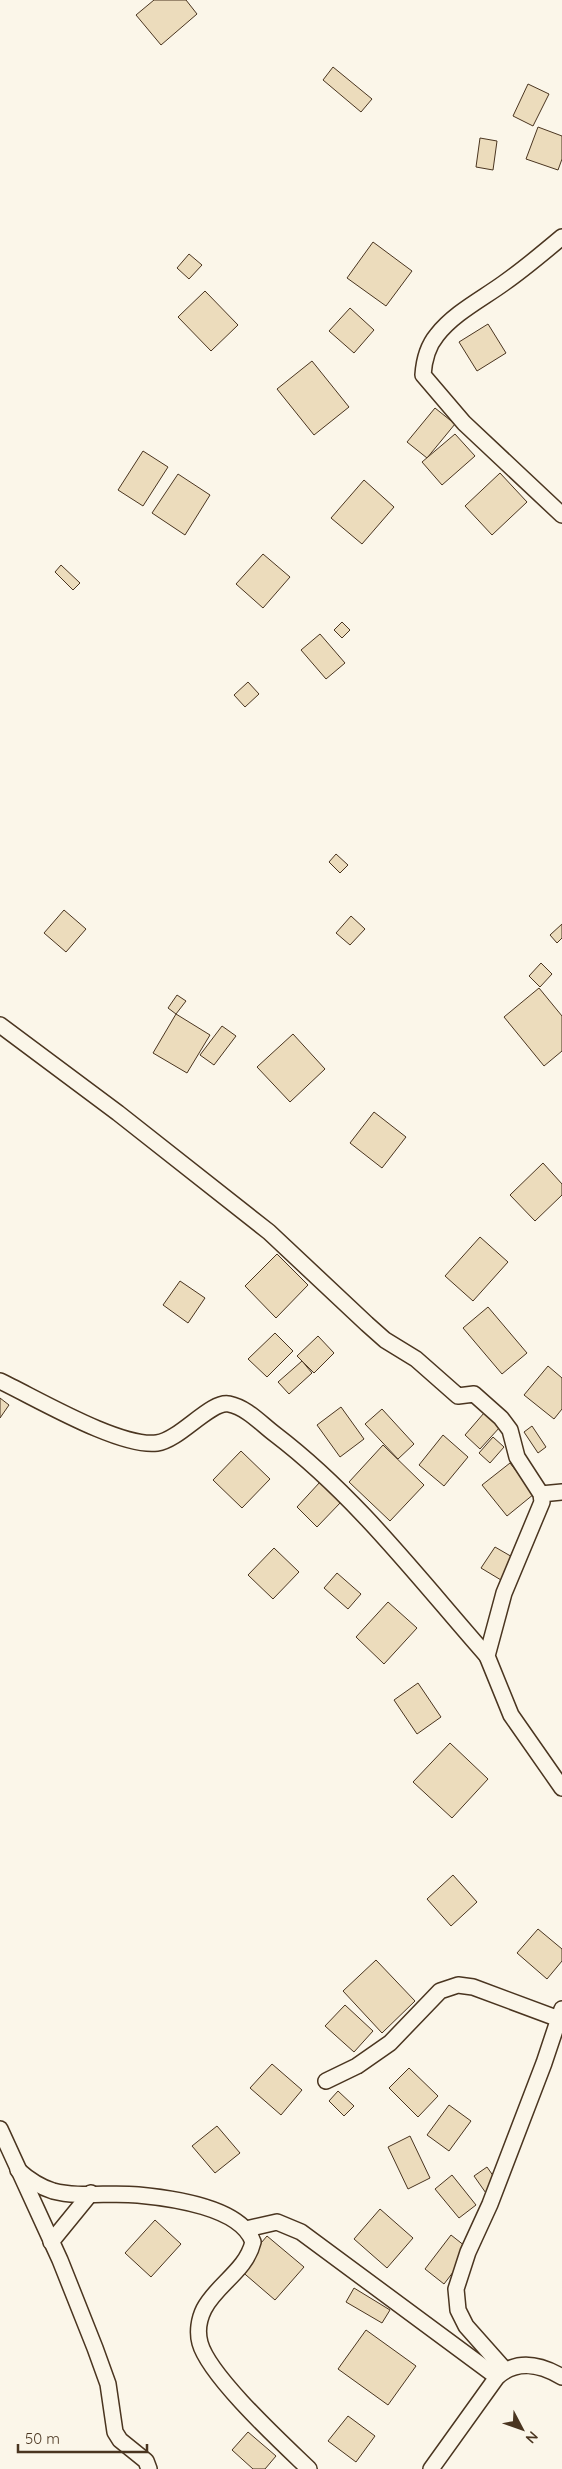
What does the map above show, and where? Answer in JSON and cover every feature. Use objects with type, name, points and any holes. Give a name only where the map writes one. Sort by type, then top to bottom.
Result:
[{"type":"street","points":[[562,237],[525,268],[449,322],[436,336],[428,350],[424,362],[423,375],[464,423],[562,515]]},
{"type":"street","points":[[0,1025],[125,1119],[269,1232],[385,1340],[416,1359],[458,1396],[474,1394],[501,1418],[510,1430],[517,1457],[540,1494],[542,1502],[538,1517],[504,1593],[487,1656]]},
{"type":"street","points":[[0,1381],[98,1430],[136,1441],[158,1443],[184,1431],[210,1410],[226,1403],[241,1408],[308,1460],[345,1495],[487,1656],[511,1715],[562,1788]]},
{"type":"street","points":[[540,1494],[562,1492]]},
{"type":"street","points":[[326,2080],[357,2066],[390,2043],[440,1991],[458,1985],[472,1987],[560,2014],[512,2150],[468,2252],[456,2289],[458,2310],[466,2326],[501,2374]]},
{"type":"street","points":[[0,2128],[51,2242],[108,2384],[115,2432],[120,2440],[146,2461],[150,2469]]},
{"type":"street","points":[[18,2170],[26,2178],[54,2191],[138,2195],[205,2208],[229,2217],[246,2229],[253,2242],[250,2253],[207,2304],[198,2327],[200,2342],[205,2355],[219,2375],[309,2469]]},
{"type":"street","points":[[51,2242],[91,2193]]},
{"type":"street","points":[[246,2229],[277,2222],[301,2232],[501,2374]]},
{"type":"street","points":[[431,2469],[501,2374],[518,2365],[534,2366],[562,2377]]},
{"type":"building","points":[[154,0],[186,0],[197,14],[161,45],[136,15]]},
{"type":"building","points":[[333,67],[372,99],[361,112],[323,80]]},
{"type":"building","points":[[528,84],[549,94],[533,126],[513,116]]},
{"type":"building","points":[[538,127],[562,136],[562,159],[558,170],[526,159]]},
{"type":"building","points":[[480,138],[497,141],[493,170],[476,167]]},
{"type":"building","points":[[373,242],[412,271],[386,306],[347,278]]},
{"type":"building","points":[[189,254],[202,265],[189,279],[177,268]]},
{"type":"building","points":[[205,291],[238,325],[211,351],[178,317]]},
{"type":"building","points":[[350,308],[374,330],[354,353],[329,331]]},
{"type":"building","points":[[488,324],[506,353],[477,371],[459,342]]},
{"type":"building","points":[[312,361],[349,407],[314,435],[277,389]]},
{"type":"building","points":[[435,408],[455,424],[427,458],[407,442]]},
{"type":"building","points":[[455,434],[475,456],[442,485],[422,462]]},
{"type":"building","points":[[143,451],[168,467],[143,506],[118,490]]},
{"type":"building","points":[[500,473],[527,502],[492,535],[465,506]]},
{"type":"building","points":[[178,474],[210,495],[185,535],[152,513]]},
{"type":"building","points":[[364,480],[394,507],[362,544],[331,518]]},
{"type":"building","points":[[263,554],[290,577],[263,608],[236,584]]},
{"type":"building","points":[[61,565],[80,583],[73,590],[55,572]]},
{"type":"building","points":[[342,622],[350,630],[342,638],[334,630]]},
{"type":"building","points":[[320,634],[345,663],[326,679],[301,650]]},
{"type":"building","points":[[248,682],[259,694],[245,707],[234,695]]},
{"type":"building","points":[[336,854],[348,865],[340,873],[329,862]]},
{"type":"building","points":[[64,910],[86,929],[66,952],[44,933]]},
{"type":"building","points":[[351,916],[365,929],[350,945],[336,933]]},
{"type":"building","points":[[562,924],[562,938],[557,943],[550,935]]},
{"type":"building","points":[[541,963],[552,974],[540,987],[529,976]]},
{"type":"building","points":[[539,988],[562,1016],[562,1051],[544,1066],[504,1017]]},
{"type":"building","points":[[177,995],[186,1001],[176,1014],[168,1008]]},
{"type":"building","points":[[176,1014],[210,1035],[187,1073],[153,1053]]},
{"type":"building","points":[[222,1026],[236,1036],[214,1065],[200,1055]]},
{"type":"building","points":[[293,1034],[325,1069],[290,1102],[257,1067]]},
{"type":"building","points":[[374,1112],[406,1137],[382,1168],[350,1143]]},
{"type":"building","points":[[543,1163],[562,1184],[562,1195],[535,1221],[510,1195]]},
{"type":"building","points":[[480,1237],[508,1262],[473,1301],[445,1276]]},
{"type":"building","points":[[277,1254],[308,1285],[276,1318],[245,1286]]},
{"type":"building","points":[[180,1281],[205,1298],[188,1323],[163,1305]]},
{"type":"building","points":[[488,1307],[527,1353],[502,1374],[463,1328]]},
{"type":"building","points":[[275,1333],[293,1351],[267,1377],[248,1359]]},
{"type":"building","points":[[318,1336],[334,1353],[314,1373],[297,1356]]},
{"type":"building","points":[[302,1361],[312,1373],[289,1394],[278,1382]]},
{"type":"building","points":[[548,1366],[562,1378],[562,1409],[554,1419],[524,1395]]},
{"type":"building","points":[[0,1398],[9,1405],[0,1418]]},
{"type":"building","points":[[341,1407],[364,1439],[340,1457],[317,1425]]},
{"type":"building","points":[[382,1409],[414,1444],[398,1459],[365,1424]]},
{"type":"building","points":[[484,1413],[500,1427],[480,1449],[465,1435]]},
{"type":"building","points":[[532,1426],[546,1447],[538,1453],[524,1432]]},
{"type":"building","points":[[443,1435],[468,1457],[444,1486],[419,1465]]},
{"type":"building","points":[[493,1437],[504,1447],[490,1463],[479,1453]]},
{"type":"building","points":[[383,1445],[424,1485],[390,1521],[349,1482]]},
{"type":"building","points":[[241,1451],[270,1479],[242,1508],[213,1480]]},
{"type":"building","points":[[510,1463],[534,1494],[507,1516],[482,1485]]},
{"type":"building","points":[[320,1482],[341,1502],[317,1527],[297,1507]]},
{"type":"building","points":[[495,1547],[514,1558],[501,1580],[481,1568]]},
{"type":"building","points":[[274,1548],[299,1572],[273,1599],[248,1575]]},
{"type":"building","points":[[337,1573],[361,1594],[348,1609],[324,1588]]},
{"type":"building","points":[[388,1602],[417,1628],[384,1664],[356,1637]]},
{"type":"building","points":[[418,1683],[441,1717],[417,1734],[394,1700]]},
{"type":"building","points":[[450,1743],[488,1779],[452,1818],[413,1782]]},
{"type":"building","points":[[453,1875],[477,1902],[451,1926],[427,1899]]},
{"type":"building","points":[[538,1929],[562,1949],[562,1961],[547,1979],[517,1953]]},
{"type":"building","points":[[376,1960],[415,2001],[382,2033],[343,1991]]},
{"type":"building","points":[[345,2005],[373,2031],[354,2052],[325,2026]]},
{"type":"building","points":[[272,2064],[302,2090],[281,2115],[250,2088]]},
{"type":"building","points":[[409,2068],[438,2096],[418,2117],[389,2088]]},
{"type":"building","points":[[338,2091],[354,2106],[344,2116],[329,2101]]},
{"type":"building","points":[[449,2105],[471,2121],[449,2151],[427,2135]]},
{"type":"building","points":[[217,2126],[240,2153],[215,2173],[192,2146]]},
{"type":"building","points":[[410,2136],[430,2178],[408,2189],[388,2147]]},
{"type":"building","points":[[487,2167],[501,2187],[488,2196],[474,2176]]},
{"type":"building","points":[[452,2175],[476,2205],[459,2218],[435,2189]]},
{"type":"building","points":[[380,2209],[413,2238],[387,2268],[354,2239]]},
{"type":"building","points":[[155,2220],[181,2244],[151,2277],[125,2253]]},
{"type":"building","points":[[451,2235],[470,2250],[444,2284],[425,2269]]},
{"type":"building","points":[[267,2236],[304,2267],[275,2300],[239,2269]]},
{"type":"building","points":[[354,2288],[390,2310],[382,2323],[346,2302]]},
{"type":"building","points":[[366,2330],[416,2366],[388,2405],[338,2369]]},
{"type":"building","points":[[348,2416],[375,2436],[356,2462],[328,2441]]},
{"type":"building","points":[[248,2432],[276,2456],[265,2469],[253,2469],[232,2450]]}]
